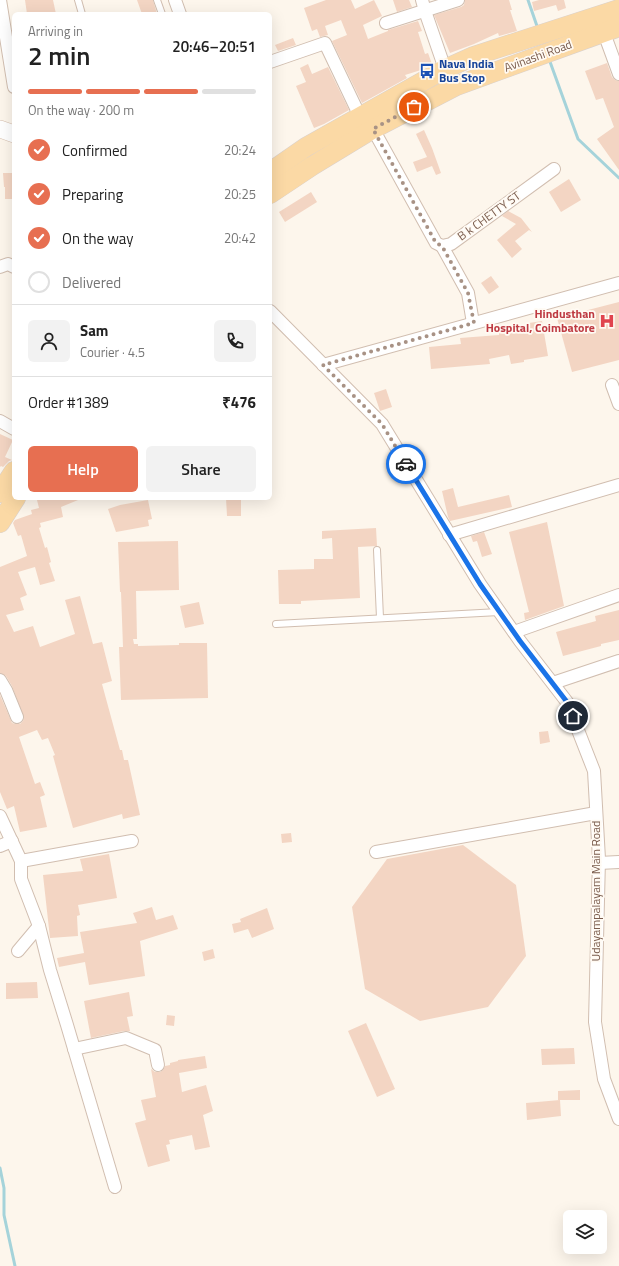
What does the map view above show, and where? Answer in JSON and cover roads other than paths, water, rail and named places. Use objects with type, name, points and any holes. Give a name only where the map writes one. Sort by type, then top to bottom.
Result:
[{"type":"main road","name":"Avinashi Road","points":[[272,168],[358,117],[445,69],[474,56],[619,9]]},
{"type":"main road","name":"Avinashi Road","points":[[272,193],[312,166],[373,129],[456,86],[611,30]]},
{"type":"main road","points":[[0,493],[12,474]]},
{"type":"main road","points":[[0,523],[15,500]]},
{"type":"street","points":[[0,0],[12,75]]},
{"type":"street","points":[[175,0],[179,12]]},
{"type":"street","points":[[386,23],[423,6],[458,0]]},
{"type":"street","points":[[423,6],[445,69]]},
{"type":"street","points":[[611,30],[619,74]]},
{"type":"street","points":[[272,61],[325,42],[356,108],[358,117]]},
{"type":"street","points":[[0,129],[12,133]]},
{"type":"street","points":[[373,129],[436,243],[442,246],[468,293],[474,323]]},
{"type":"street","name":"B k CHETTY ST","points":[[442,246],[451,244],[554,169]]},
{"type":"street","points":[[0,267],[8,264],[12,265]]},
{"type":"street","points":[[323,365],[619,282]]},
{"type":"street","name":"Udayampalayam Main Road","points":[[272,314],[382,424],[480,584],[567,702],[594,771],[598,863],[595,1022],[604,1079],[619,1119]]},
{"type":"street","points":[[612,385],[619,404]]},
{"type":"street","points":[[0,421],[12,428]]},
{"type":"street","points":[[449,534],[619,485]]},
{"type":"street","points":[[514,632],[619,595]]},
{"type":"street","points":[[552,683],[619,661]]},
{"type":"street","points":[[0,680],[6,690],[16,717]]},
{"type":"street","points":[[376,852],[596,813]]},
{"type":"street","points":[[0,816],[21,861],[21,879],[39,926],[50,970],[115,1187]]},
{"type":"street","points":[[0,846],[12,841]]},
{"type":"street","points":[[21,861],[132,841]]},
{"type":"street","points":[[598,863],[619,862]]},
{"type":"street","points":[[18,951],[39,926]]},
{"type":"street","points":[[74,1049],[126,1038],[155,1050],[158,1065]]},
{"type":"lane","points":[[78,0],[81,12]]},
{"type":"lane","points":[[158,0],[161,12]]},
{"type":"lane","points":[[377,550],[380,618]]},
{"type":"lane","points":[[276,624],[500,612]]},
{"type":"waterway","points":[[528,0],[538,29]]},
{"type":"waterway","points":[[549,59],[578,139],[619,178]]},
{"type":"waterway","points":[[0,1168],[4,1188],[4,1215],[15,1266]]},
{"type":"place","name":"Nava India Bus Stop","points":[[427,71]]},
{"type":"place","name":"Hindusthan Hospital, Coimbatore","points":[[607,321]]}]
